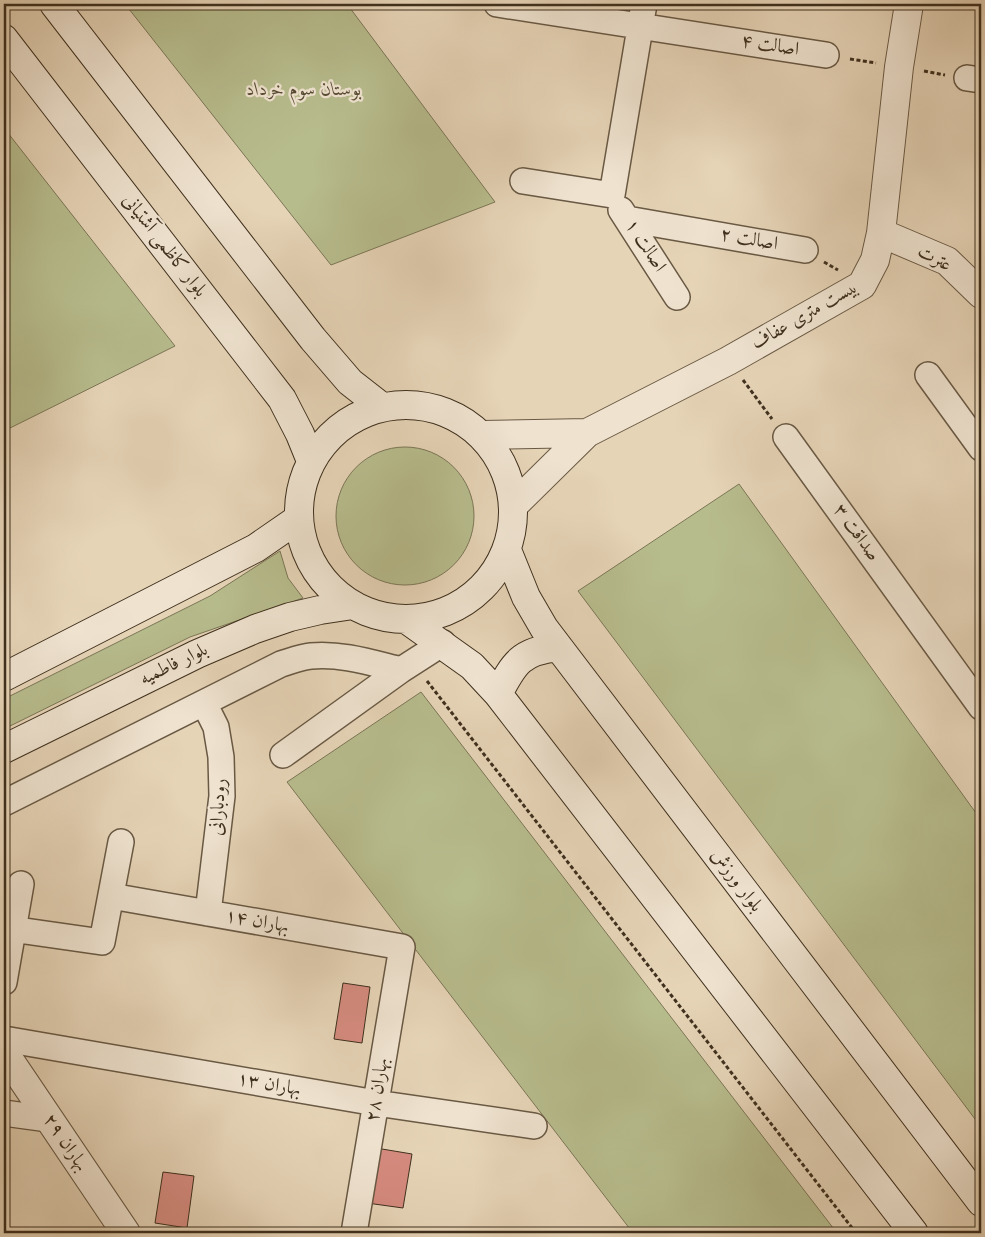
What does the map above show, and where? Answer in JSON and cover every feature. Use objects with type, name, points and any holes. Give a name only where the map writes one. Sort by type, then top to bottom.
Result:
[{"type":"main road","points":[[54,4],[313,339],[350,382],[382,407]]},
{"type":"main road","name":"بیست متری عفاف","points":[[513,506],[587,433],[728,361],[862,285],[875,260],[881,234],[899,67],[909,4]]},
{"type":"main road","name":"بلوار کاظمی آشتیانی","points":[[4,39],[282,399],[311,461]]},
{"type":"main road","name":"عترت","points":[[881,234],[947,261],[981,294]]},
{"type":"main road","points":[[403,405],[432,408],[446,412],[465,422],[482,435],[494,450],[504,468],[511,487],[513,506],[512,528],[507,550],[497,569],[484,586],[468,600],[448,610],[428,617],[406,619],[379,615],[353,605],[336,593],[321,578],[310,560],[302,540],[298,519],[301,489],[311,461],[324,442],[341,426],[360,415],[382,407],[403,405]]},
{"type":"main road","points":[[482,435],[587,433]]},
{"type":"main road","points":[[4,678],[256,548],[298,519]]},
{"type":"main road","name":"بلوار ورزش","points":[[507,550],[536,616],[558,647],[981,1202]]},
{"type":"main road","name":"بلوار فاطمیه","points":[[4,749],[197,654],[255,629],[290,617],[353,605]]},
{"type":"main road","points":[[406,619],[472,666],[498,694],[914,1233]]},
{"type":"main road","points":[[498,694],[520,659],[540,649],[558,647]]},
{"type":"main road","name":"بهاران ۲۹","points":[[4,1052],[126,1233]]},
{"type":"street","name":"اصالت ۴","points":[[497,4],[642,15],[826,55]]},
{"type":"street","points":[[524,181],[612,195],[642,15]]},
{"type":"street","name":"اصالت ۱","points":[[612,195],[678,297]]},
{"type":"street","name":"اصالت ۲","points":[[627,219],[805,250]]},
{"type":"street","points":[[928,375],[981,448]]},
{"type":"street","name":"صداقت ۳","points":[[786,437],[981,707]]},
{"type":"street","points":[[283,755],[442,643]]},
{"type":"street","points":[[4,803],[281,664],[311,656],[330,656],[407,666]]},
{"type":"street","name":"رودبارانی","points":[[204,703],[216,727],[222,796],[208,914]]},
{"type":"street","points":[[8,929],[102,942],[121,842]]},
{"type":"street","points":[[4,982],[8,929],[21,884]]},
{"type":"street","name":"بهاران ۱۴","points":[[112,896],[402,947]]},
{"type":"street","name":"بهاران ۲۸","points":[[354,1233],[402,947]]},
{"type":"street","name":"بهاران ۱۳","points":[[4,1039],[376,1103],[534,1126]]},
{"type":"street","points":[[4,1113],[48,1119]]},
{"type":"path","name":"اصالت ۴","points":[[826,55],[974,79]]},
{"type":"path","name":"اصالت ۲","points":[[805,250],[862,285]]},
{"type":"path","points":[[728,361],[786,437]]},
{"type":"path","points":[[407,666],[856,1233]]},
{"type":"green space","name":"بوستان سوم خرداد","points":[[125,4],[347,4],[495,202],[331,265]]},
{"type":"green space","points":[[4,128],[175,346],[4,431]]},
{"type":"green space","points":[[405,447],[431,453],[454,467],[468,490],[474,516],[468,542],[454,565],[431,579],[405,585],[379,579],[356,565],[342,542],[336,516],[342,490],[356,467],[379,453]]},
{"type":"green space","points":[[739,484],[981,820],[981,1127],[578,591]]},
{"type":"green space","points":[[280,551],[288,578],[303,598],[190,637],[4,729],[4,699],[210,596]]},
{"type":"green space","points":[[421,692],[837,1233],[633,1233],[287,782]]},
{"type":"building","points":[[343,983],[370,987],[362,1043],[334,1039]]},
{"type":"building","points":[[376,1148],[412,1154],[403,1208],[367,1203]]},
{"type":"building","points":[[163,1172],[194,1176],[187,1228],[155,1223]]}]
